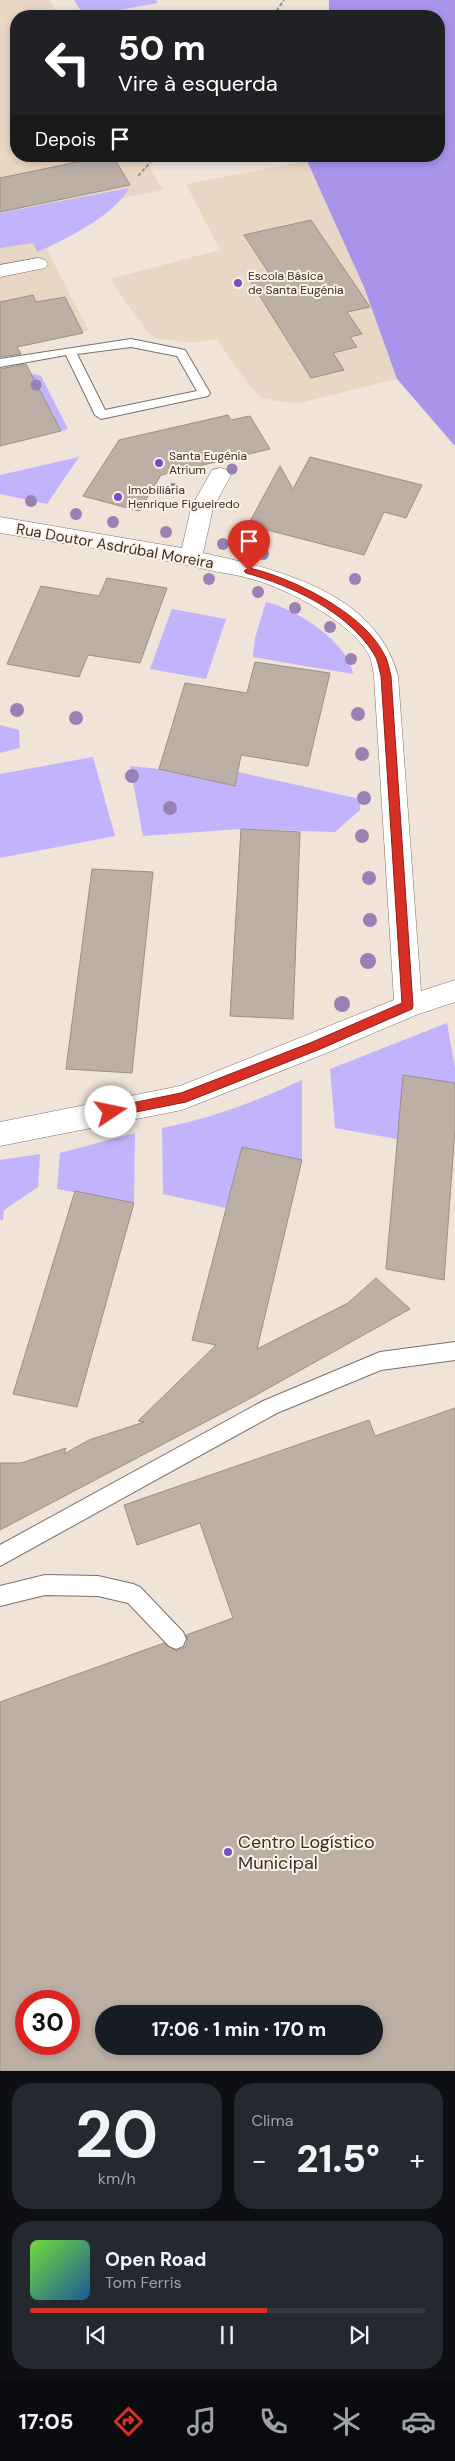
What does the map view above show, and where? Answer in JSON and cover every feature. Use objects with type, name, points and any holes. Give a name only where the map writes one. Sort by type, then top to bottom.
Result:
[{"type":"street","points":[[0,271],[38,264]]},
{"type":"street","points":[[191,558],[202,508],[220,475]]},
{"type":"street","name":"Rua Doutor Asdrúbal Moreira","points":[[1,526],[43,530],[269,575],[302,590],[348,621],[362,633],[380,654],[386,676],[408,1006]]},
{"type":"street","points":[[0,1134],[182,1098],[314,1046],[408,1006],[455,991]]},
{"type":"lane","points":[[0,363],[70,351],[130,343],[181,353],[204,393],[101,416],[70,351]]},
{"type":"lane","points":[[0,1556],[270,1407],[380,1361],[455,1351]]},
{"type":"lane","points":[[0,1596],[45,1585],[98,1586],[134,1594],[176,1638]]},
{"type":"path","points":[[138,176],[151,162]]},
{"type":"shaded area","points":[[0,0],[49,0],[55,10],[10,10],[10,162],[147,162],[163,190],[30,217],[89,331],[0,350]]},
{"type":"shaded area","points":[[74,0],[156,0],[158,3],[118,10],[80,10]]},
{"type":"shaded area","points":[[329,0],[455,0],[455,446],[397,379],[364,287],[307,162],[445,162],[445,10],[329,10]]},
{"type":"shaded area","name":"Escola Básica de Santa Eugénia","points":[[307,162],[364,287],[397,379],[299,403],[283,402],[262,398],[251,388],[217,339],[191,343],[154,338],[148,333],[110,279],[220,250],[186,184]]},
{"type":"shaded area","points":[[129,188],[122,198],[101,217],[49,247],[37,252],[33,243],[0,248],[0,213]]},
{"type":"shaded area","points":[[28,372],[41,376],[68,429],[61,431],[0,375]]},
{"type":"shaded area","points":[[79,457],[47,504],[0,494],[0,475]]},
{"type":"shaded area","points":[[266,602],[305,619],[318,628],[341,650],[349,662],[353,674],[253,657],[255,638]]},
{"type":"shaded area","points":[[172,609],[226,619],[206,679],[150,669]]},
{"type":"shaded area","points":[[0,725],[19,730],[20,748],[0,753]]},
{"type":"shaded area","points":[[93,757],[115,836],[0,858],[0,774]]},
{"type":"shaded area","points":[[130,766],[159,769],[235,786],[238,772],[360,799],[360,810],[335,832],[241,829],[143,836]]},
{"type":"shaded area","points":[[447,1023],[455,1067],[455,1083],[397,1139],[335,1128],[330,1069]]},
{"type":"shaded area","points":[[302,1080],[302,1160],[242,1147],[226,1208],[163,1194],[162,1128],[234,1108]]},
{"type":"shaded area","points":[[135,1133],[134,1203],[57,1189],[60,1153]]},
{"type":"shaded area","points":[[40,1154],[38,1187],[4,1210],[3,1220],[0,1220],[0,1160]]},
{"type":"building","points":[[77,162],[117,162],[130,185],[0,212],[0,178]]},
{"type":"building","points":[[311,220],[370,307],[347,312],[362,334],[350,337],[357,347],[333,353],[344,370],[311,378],[249,279],[270,275],[244,235]]},
{"type":"building","points":[[33,295],[36,302],[65,297],[83,333],[17,347],[21,354],[0,357],[0,302]]},
{"type":"building","points":[[26,364],[61,431],[0,446],[0,369]]},
{"type":"building","name":"Santa Eugénia Atrium","points":[[228,415],[231,420],[250,416],[270,449],[161,475],[139,511],[83,496],[119,440]]},
{"type":"building","points":[[310,457],[422,485],[406,518],[384,512],[364,555],[248,525],[280,466],[293,489]]},
{"type":"building","points":[[107,578],[167,588],[140,663],[88,655],[79,677],[7,664],[41,586],[99,596]]},
{"type":"building","points":[[255,662],[330,673],[308,766],[241,755],[235,786],[159,769],[185,683],[247,693]]},
{"type":"building","points":[[241,829],[300,832],[293,1019],[230,1016]]},
{"type":"building","points":[[92,869],[153,872],[132,1073],[66,1069]]},
{"type":"building","points":[[403,1075],[455,1083],[455,1129],[444,1280],[386,1269]]},
{"type":"building","points":[[242,1147],[302,1160],[257,1349],[348,1303],[376,1278],[410,1309],[249,1399],[0,1530],[0,1463],[21,1463],[66,1448],[64,1454],[89,1440],[144,1422],[138,1421],[216,1345],[192,1340]]},
{"type":"building","points":[[75,1191],[134,1203],[77,1407],[13,1394]]},
{"type":"building","name":"Centro Logístico Municipal","points":[[455,1408],[455,2071],[0,2071],[0,1702],[164,1643],[177,1651],[185,1647],[188,1640],[186,1635],[233,1618],[200,1523],[137,1545],[124,1505],[369,1420],[375,1436]]},
{"type":"place","name":"Escola Básica de Santa Eugénia","points":[[238,283]]},
{"type":"place","name":"Santa Eugénia Atrium","points":[[159,463]]},
{"type":"place","name":"Imobiliária Henrique Figueiredo","points":[[118,497]]},
{"type":"place","name":"Centro Logístico Municipal","points":[[228,1852]]},
{"type":"route","points":[[111,1112],[182,1098],[314,1046],[408,1006],[386,676],[380,654],[362,633],[334,610],[302,590],[269,575],[249,571]]}]
